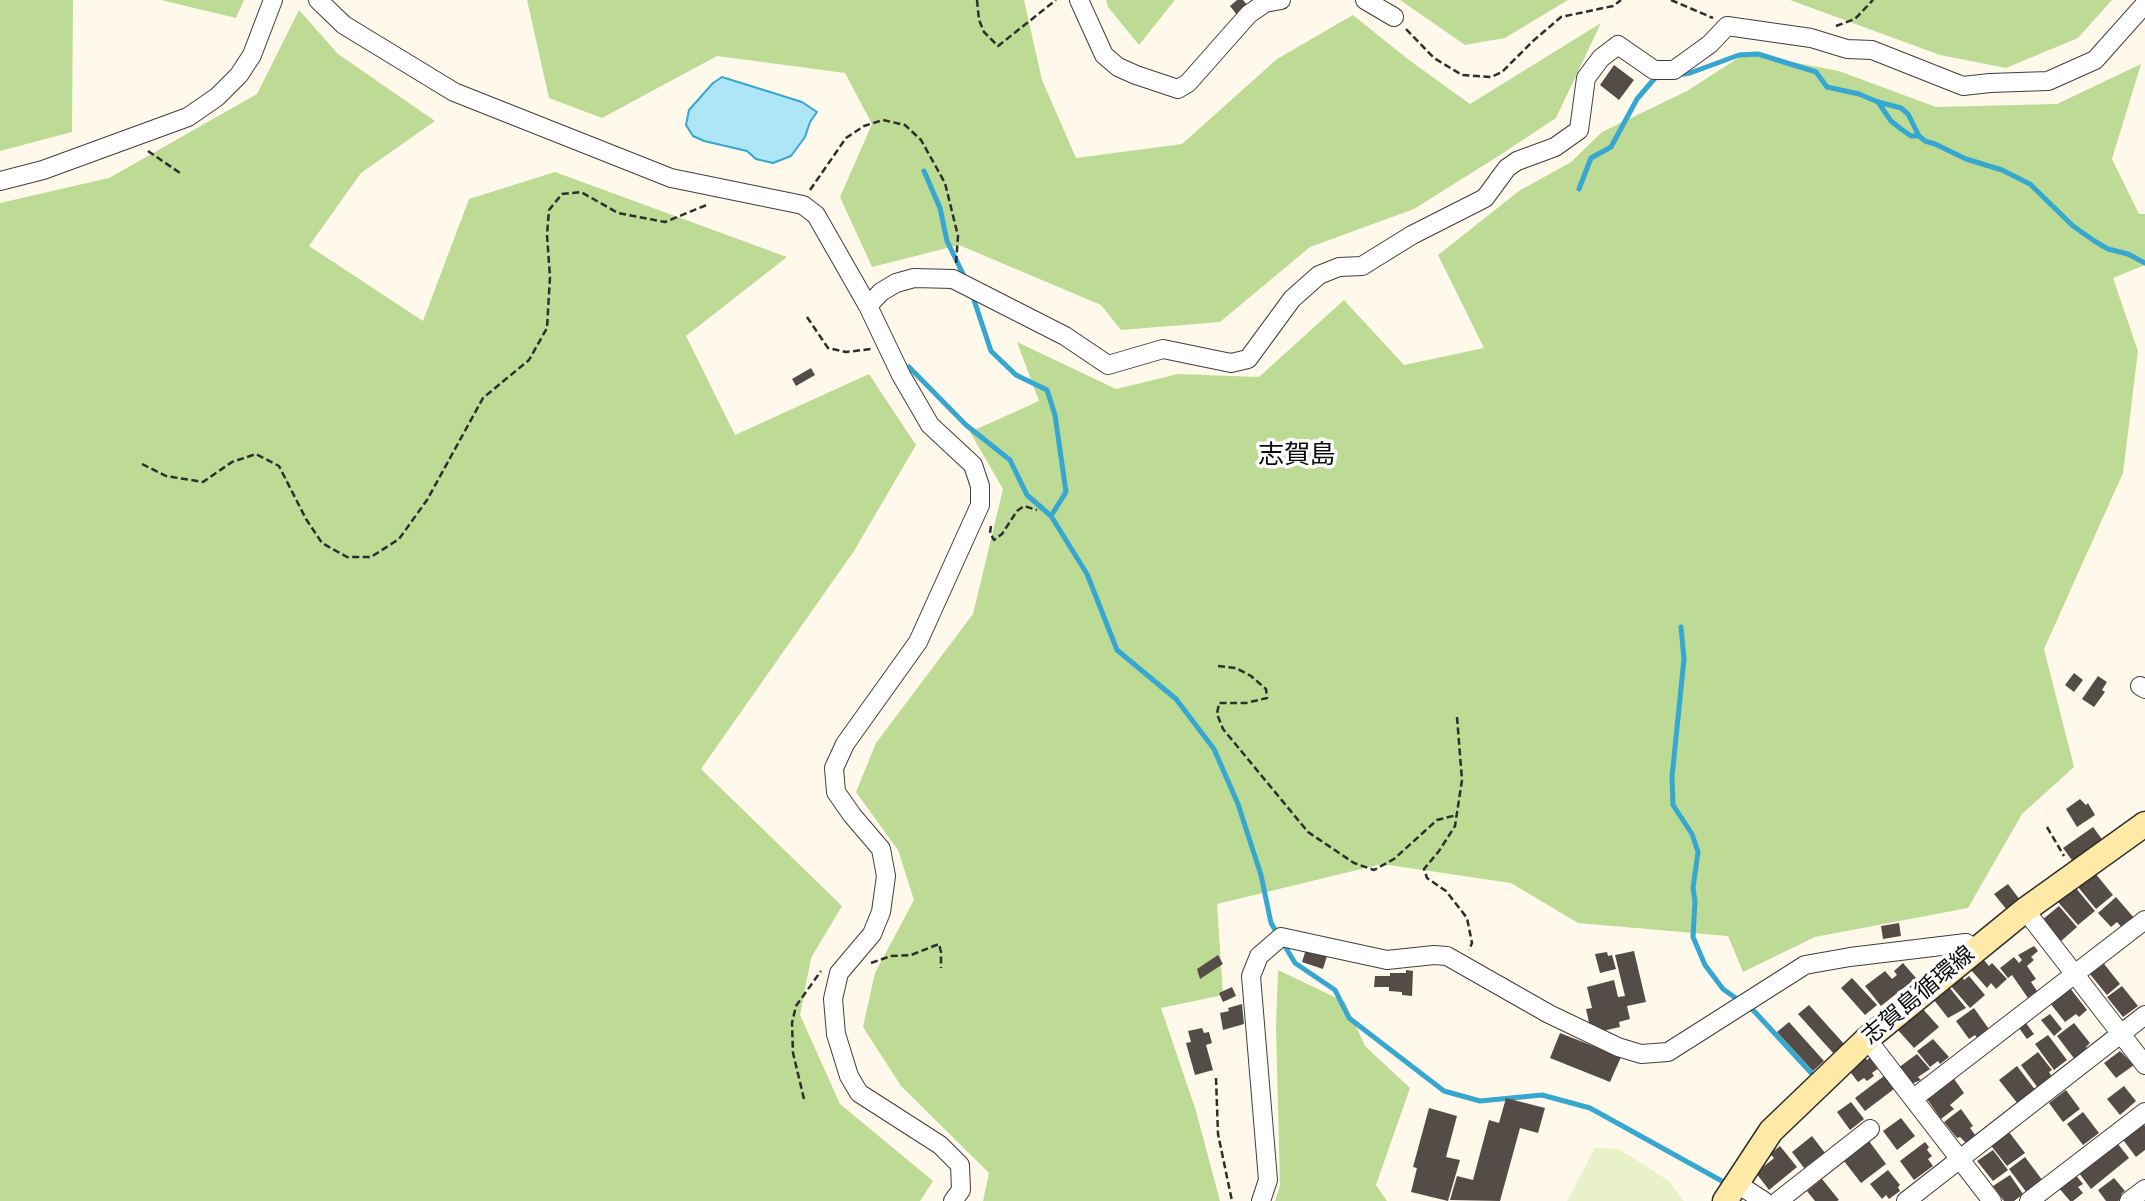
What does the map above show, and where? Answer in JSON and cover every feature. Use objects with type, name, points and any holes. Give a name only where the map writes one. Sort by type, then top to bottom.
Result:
[{"type":"main road","name":"志賀島循環線","points":[[1730,1194],[1771,1131],[1867,1038],[2025,909],[2142,832]]},
{"type":"street","points":[[0,181],[43,170],[188,117],[217,97],[239,75],[252,55],[273,0]]},
{"type":"street","points":[[318,0],[344,25],[454,92],[671,178],[803,205],[816,215],[868,306],[930,425],[973,465],[980,486],[980,505],[918,642],[845,744],[834,768],[836,792],[881,849],[886,876],[881,912],[872,934],[839,974],[833,999],[836,1034],[849,1076],[859,1093],[940,1146],[960,1165],[961,1190],[953,1201]]},
{"type":"street","points":[[1079,0],[1104,55],[1118,67],[1178,89],[1188,83],[1250,14],[1265,3],[1281,0]]},
{"type":"street","points":[[1365,0],[1394,17]]},
{"type":"street","points":[[868,306],[881,292],[896,282],[914,278],[953,279],[1065,336],[1108,365],[1163,349],[1231,363],[1248,359],[1292,299],[1319,275],[1339,267],[1362,266],[1412,235],[1485,198],[1507,168],[1517,161],[1555,147],[1579,130],[1586,78],[1601,58],[1618,45],[1654,70],[1674,70],[1710,44],[1727,26],[1811,38],[1847,49],[1872,50],[1963,86],[2048,81],[2095,60],[2145,4]]},
{"type":"street","points":[[2025,909],[2145,1065]]},
{"type":"street","points":[[1914,1098],[2145,920]]},
{"type":"street","points":[[1261,1201],[1268,1180],[1251,976],[1259,956],[1281,937],[1387,960],[1447,956],[1549,1014],[1618,1047],[1641,1054],[1668,1052],[1805,965],[1966,943],[1976,948]]},
{"type":"street","points":[[1906,1201],[2145,1015]]},
{"type":"street","points":[[1867,1038],[1992,1201]]},
{"type":"street","points":[[2029,1201],[2145,1112]]},
{"type":"street","points":[[1778,1201],[1870,1129]]},
{"type":"street","points":[[2129,1201],[2145,1189]]},
{"type":"street","points":[[1730,1194],[1764,1201]]},
{"type":"path","points":[[977,0],[979,20],[985,32],[999,46],[1056,0]]},
{"type":"path","points":[[1394,17],[1434,58],[1462,75],[1491,77],[1502,72],[1561,17],[1613,6],[1621,0]]},
{"type":"path","points":[[1671,0],[1727,26]]},
{"type":"path","points":[[1867,7],[1873,0]]},
{"type":"path","points":[[794,203],[813,187],[846,138],[863,126],[883,120],[905,125],[921,140],[945,183],[958,236],[953,279]]},
{"type":"path","points":[[130,138],[180,173]]},
{"type":"path","points":[[142,464],[166,476],[202,482],[232,461],[256,454],[279,466],[306,519],[323,543],[347,557],[372,558],[399,539],[427,500],[483,398],[529,360],[547,328],[550,277],[547,235],[550,210],[562,194],[581,192],[618,213],[665,222],[737,192]]},
{"type":"path","points":[[807,317],[828,348],[846,352],[887,347]]},
{"type":"path","points":[[991,522],[990,533],[994,540],[1024,506],[1037,510]]},
{"type":"path","points":[[1218,666],[1236,668],[1251,676],[1266,688],[1267,698],[1246,703],[1219,703],[1217,715],[1223,729],[1308,832],[1354,863],[1374,870],[1394,859],[1437,820],[1457,815]]},
{"type":"path","points":[[1457,717],[1462,780],[1455,826],[1423,869],[1427,878],[1446,891],[1467,918],[1472,943],[1462,966]]},
{"type":"path","points":[[2047,827],[2077,873]]},
{"type":"path","points":[[804,1099],[791,1041],[796,1006],[821,971],[833,966],[857,967],[891,956],[911,955],[939,944],[942,952],[941,968]]},
{"type":"path","points":[[1216,1078],[1218,1134],[1232,1201]]},
{"type":"green space","points":[[0,0],[73,0],[72,132],[0,151]]},
{"type":"green space","points":[[161,0],[244,0],[236,18]]},
{"type":"green space","points":[[527,0],[1024,0],[1042,80],[1076,158],[1182,144],[1277,59],[1353,15],[1470,104],[1601,23],[1556,118],[1497,157],[1414,209],[1310,247],[1220,322],[1121,330],[1101,305],[959,245],[872,267],[840,197],[872,124],[845,73],[717,56],[602,118],[549,98]]},
{"type":"green space","points":[[1106,0],[1175,0],[1139,45],[1108,7]]},
{"type":"green space","points":[[1400,0],[1568,0],[1505,38],[1465,45]]},
{"type":"green space","points":[[1790,0],[2112,0],[2078,38],[2006,68],[1940,55]]},
{"type":"green space","points":[[299,10],[338,54],[435,121],[361,173],[309,246],[423,321],[469,199],[555,172],[787,257],[686,336],[735,435],[869,374],[916,445],[854,551],[701,769],[842,906],[811,958],[800,1015],[840,1104],[933,1181],[920,1201],[0,1201],[0,203],[109,178],[257,94]]},
{"type":"green space","points":[[1746,53],[1839,71],[1936,107],[2057,104],[2141,64],[2112,159],[2139,214],[2145,214],[2145,265],[2113,278],[2138,351],[2123,473],[2044,649],[2074,767],[2022,814],[1968,908],[1815,937],[1743,972],[1728,936],[1578,923],[1511,883],[1382,864],[1217,904],[1223,995],[1161,1008],[1196,1111],[1220,1201],[983,1201],[989,1173],[901,1086],[863,1027],[875,973],[914,900],[898,850],[856,792],[876,743],[973,614],[1003,489],[970,432],[1039,401],[1017,342],[1116,389],[1178,374],[1259,377],[1344,300],[1404,365],[1484,348],[1438,255],[1519,191],[1571,162],[1602,132],[1687,91]]},
{"type":"green space","points":[[1278,970],[1345,1002],[1365,1046],[1410,1088],[1376,1185],[1387,1201],[1275,1201],[1280,1186],[1276,1027]]},
{"type":"green space","points":[[1595,1148],[1619,1149],[1669,1181],[1684,1201],[1567,1201]]},
{"type":"water","points":[[722,77],[802,102],[817,112],[805,137],[791,156],[773,163],[756,159],[747,151],[693,136],[686,125],[689,110],[713,83]]},
{"type":"building","points":[[1237,0],[1243,0],[1248,6],[1237,15],[1230,6]]},
{"type":"building","points":[[1614,65],[1634,80],[1619,100],[1600,85]]},
{"type":"building","points":[[811,368],[815,375],[796,386],[792,379]]},
{"type":"building","points":[[2074,673],[2083,680],[2074,692],[2065,685]]},
{"type":"building","points":[[2098,676],[2107,682],[2102,690],[2105,692],[2094,707],[2082,699]]},
{"type":"building","points":[[2080,799],[2086,805],[2088,803],[2095,815],[2077,827],[2066,809]]},
{"type":"building","points":[[2093,827],[2104,842],[2074,863],[2063,848]]},
{"type":"building","points":[[2095,873],[2113,895],[2096,909],[2078,887]]},
{"type":"building","points":[[2008,884],[2020,900],[2007,910],[1994,894]]},
{"type":"building","points":[[2075,887],[2095,911],[2078,925],[2058,902]]},
{"type":"building","points":[[2116,897],[2135,919],[2123,929],[2117,922],[2111,927],[2098,913]]},
{"type":"building","points":[[2059,906],[2077,927],[2060,942],[2042,920]]},
{"type":"building","points":[[1899,923],[1901,936],[1883,939],[1881,926]]},
{"type":"building","points":[[1307,946],[1328,953],[1323,969],[1302,962]]},
{"type":"building","points":[[2034,946],[2038,951],[2027,966],[2036,979],[2031,982],[2037,991],[2028,998],[2012,975],[2008,978],[2000,968],[2014,957],[2019,963],[2022,960],[2018,955]]},
{"type":"building","points":[[1634,951],[1646,1002],[1627,1006],[1630,1019],[1619,1022],[1620,1027],[1598,1032],[1596,1025],[1590,1027],[1586,1009],[1592,1008],[1587,987],[1614,980],[1618,997],[1625,996],[1615,955]]},
{"type":"building","points":[[1607,952],[1608,956],[1612,955],[1616,969],[1600,973],[1595,954]]},
{"type":"building","points":[[1218,955],[1223,964],[1200,979],[1197,969]]},
{"type":"building","points":[[1983,959],[1989,966],[1992,963],[2007,979],[1996,989],[1991,983],[1987,988],[1971,970]]},
{"type":"building","points":[[2101,960],[2120,984],[2107,995],[2089,973]]},
{"type":"building","points":[[1903,963],[1916,978],[1881,1006],[1865,986],[1885,971],[1892,979],[1897,975],[1894,971]]},
{"type":"building","points":[[1406,970],[1413,971],[1412,996],[1389,991],[1389,987],[1374,987],[1375,976],[1406,973]]},
{"type":"building","points":[[1969,976],[1985,995],[1970,1008],[1951,986],[1962,977],[1964,980]]},
{"type":"building","points":[[1852,978],[1877,1005],[1865,1015],[1841,988]]},
{"type":"building","points":[[2122,986],[2138,1006],[2123,1017],[2107,997]]},
{"type":"building","points":[[1232,987],[1236,996],[1223,1002],[1219,993]]},
{"type":"building","points":[[1949,987],[1966,1008],[1948,1018],[1934,1000]]},
{"type":"building","points":[[2070,988],[2087,1010],[2079,1017],[2076,1014],[2065,1022],[2050,1003]]},
{"type":"building","points":[[1242,1004],[1244,1024],[1223,1030],[1220,1013]]},
{"type":"building","points":[[1809,1005],[1845,1045],[1834,1054],[1798,1014]]},
{"type":"building","points":[[1922,1008],[1939,1027],[1914,1048],[1897,1029]]},
{"type":"building","points":[[1974,1008],[1991,1032],[1979,1041],[1975,1035],[1969,1039],[1956,1021]]},
{"type":"building","points":[[2050,1014],[2062,1029],[2054,1036],[2041,1020]]},
{"type":"building","points":[[1789,1022],[1824,1061],[1813,1071],[1777,1032]]},
{"type":"building","points":[[2026,1023],[2034,1034],[2027,1039],[2019,1028]]},
{"type":"building","points":[[2074,1023],[2090,1043],[2086,1047],[2089,1052],[2076,1061],[2057,1036]]},
{"type":"building","points":[[1202,1028],[1204,1033],[1209,1032],[1212,1043],[1206,1045],[1213,1070],[1195,1075],[1186,1043],[1191,1042],[1188,1031]]},
{"type":"building","points":[[1560,1033],[1621,1057],[1610,1082],[1550,1058]]},
{"type":"building","points":[[2048,1035],[2067,1060],[2054,1070],[2035,1044]]},
{"type":"building","points":[[1933,1039],[1949,1057],[1930,1067],[1917,1051]]},
{"type":"building","points":[[2120,1051],[2134,1065],[2116,1078],[2104,1063]]},
{"type":"building","points":[[2038,1052],[2052,1070],[2049,1072],[2052,1077],[2038,1088],[2021,1065]]},
{"type":"building","points":[[1917,1054],[1930,1069],[1918,1077],[1921,1080],[1911,1084],[1898,1068]]},
{"type":"building","points":[[1864,1056],[1867,1060],[1870,1057],[1879,1068],[1867,1081],[1864,1078],[1858,1082],[1848,1069]]},
{"type":"building","points":[[2017,1066],[2036,1091],[2018,1104],[1999,1080]]},
{"type":"building","points":[[1884,1076],[1894,1089],[1865,1111],[1855,1098]]},
{"type":"building","points":[[1952,1076],[1964,1093],[1950,1105],[1954,1109],[1941,1119],[1927,1099],[1930,1092]]},
{"type":"building","points":[[2124,1086],[2136,1101],[2120,1115],[2107,1099]]},
{"type":"building","points":[[2066,1090],[2080,1109],[2063,1122],[2049,1103]]},
{"type":"building","points":[[1506,1098],[1545,1108],[1538,1133],[1520,1128],[1500,1201],[1450,1200],[1457,1176],[1473,1180],[1489,1120],[1499,1123]]},
{"type":"building","points":[[1851,1102],[1864,1119],[1850,1130],[1837,1112]]},
{"type":"building","points":[[1429,1108],[1457,1116],[1446,1157],[1460,1160],[1448,1201],[1411,1192],[1417,1168],[1413,1167]]},
{"type":"building","points":[[1961,1109],[1973,1126],[1970,1128],[1976,1136],[1966,1143],[1960,1137],[1957,1138],[1944,1122]]},
{"type":"building","points":[[2083,1112],[2099,1133],[2083,1145],[2067,1124]]},
{"type":"building","points":[[1901,1118],[1915,1136],[1897,1150],[1883,1131]]},
{"type":"building","points":[[2142,1122],[2145,1126],[2145,1150],[2136,1157],[2121,1137]]},
{"type":"building","points":[[2009,1132],[2025,1153],[2007,1166],[1989,1143]]},
{"type":"building","points":[[1812,1136],[1825,1153],[1804,1168],[1792,1152]]},
{"type":"building","points":[[1869,1141],[1886,1164],[1861,1183],[1844,1161]]},
{"type":"building","points":[[1925,1142],[1932,1156],[1928,1159],[1933,1166],[1914,1180],[1900,1161]]},
{"type":"building","points":[[2118,1144],[2129,1158],[2091,1189],[2079,1173]]},
{"type":"building","points":[[1780,1146],[1797,1167],[1769,1190],[1756,1173],[1774,1158],[1770,1154]]},
{"type":"building","points":[[1993,1150],[2008,1170],[1993,1181],[1977,1161]]},
{"type":"building","points":[[2025,1157],[2043,1181],[2027,1193],[2009,1169]]},
{"type":"building","points":[[1888,1170],[1900,1185],[1900,1191],[1889,1199],[1886,1195],[1882,1199],[1870,1184]]},
{"type":"building","points":[[2075,1174],[2083,1184],[2078,1187],[2083,1193],[2070,1201],[2058,1187]]},
{"type":"building","points":[[2010,1175],[2023,1194],[2014,1201],[2004,1201],[1993,1186]]},
{"type":"building","points":[[2114,1178],[2125,1191],[2121,1194],[2124,1197],[2118,1201],[2106,1201],[2098,1190]]},
{"type":"building","points":[[1822,1179],[1839,1200],[1815,1201],[1807,1191]]},
{"type":"waterway","points":[[1677,75],[1739,55],[1758,54],[1816,72],[1827,87],[1901,108],[1908,114],[1919,136],[1925,141],[1966,159],[2002,170],[2030,184],[2073,226],[2096,242],[2145,263]]},
{"type":"waterway","points":[[1579,189],[1591,158],[1611,147],[1637,99],[1655,78],[1661,77]]},
{"type":"waterway","points":[[1878,102],[1891,121],[1911,136],[1919,136]]},
{"type":"waterway","points":[[924,171],[940,208],[947,241],[967,282]]},
{"type":"waterway","points":[[972,294],[991,351],[1016,375],[1047,390],[1055,415],[1066,492],[1051,516]]},
{"type":"waterway","points":[[909,367],[966,425],[1010,460],[1027,495],[1051,516],[1087,574],[1117,650],[1176,699],[1214,749],[1238,804],[1261,875],[1271,923],[1295,963],[1335,990],[1349,1018],[1444,1091],[1480,1101],[1542,1095],[1590,1108],[1729,1185]]},
{"type":"waterway","points":[[1681,627],[1684,659],[1672,777],[1673,805],[1692,834],[1698,852],[1693,888],[1693,937],[1705,965],[1723,989],[1754,1011],[1814,1076]]},
{"type":"district","name":"志賀島","points":[[1297,456]]}]
